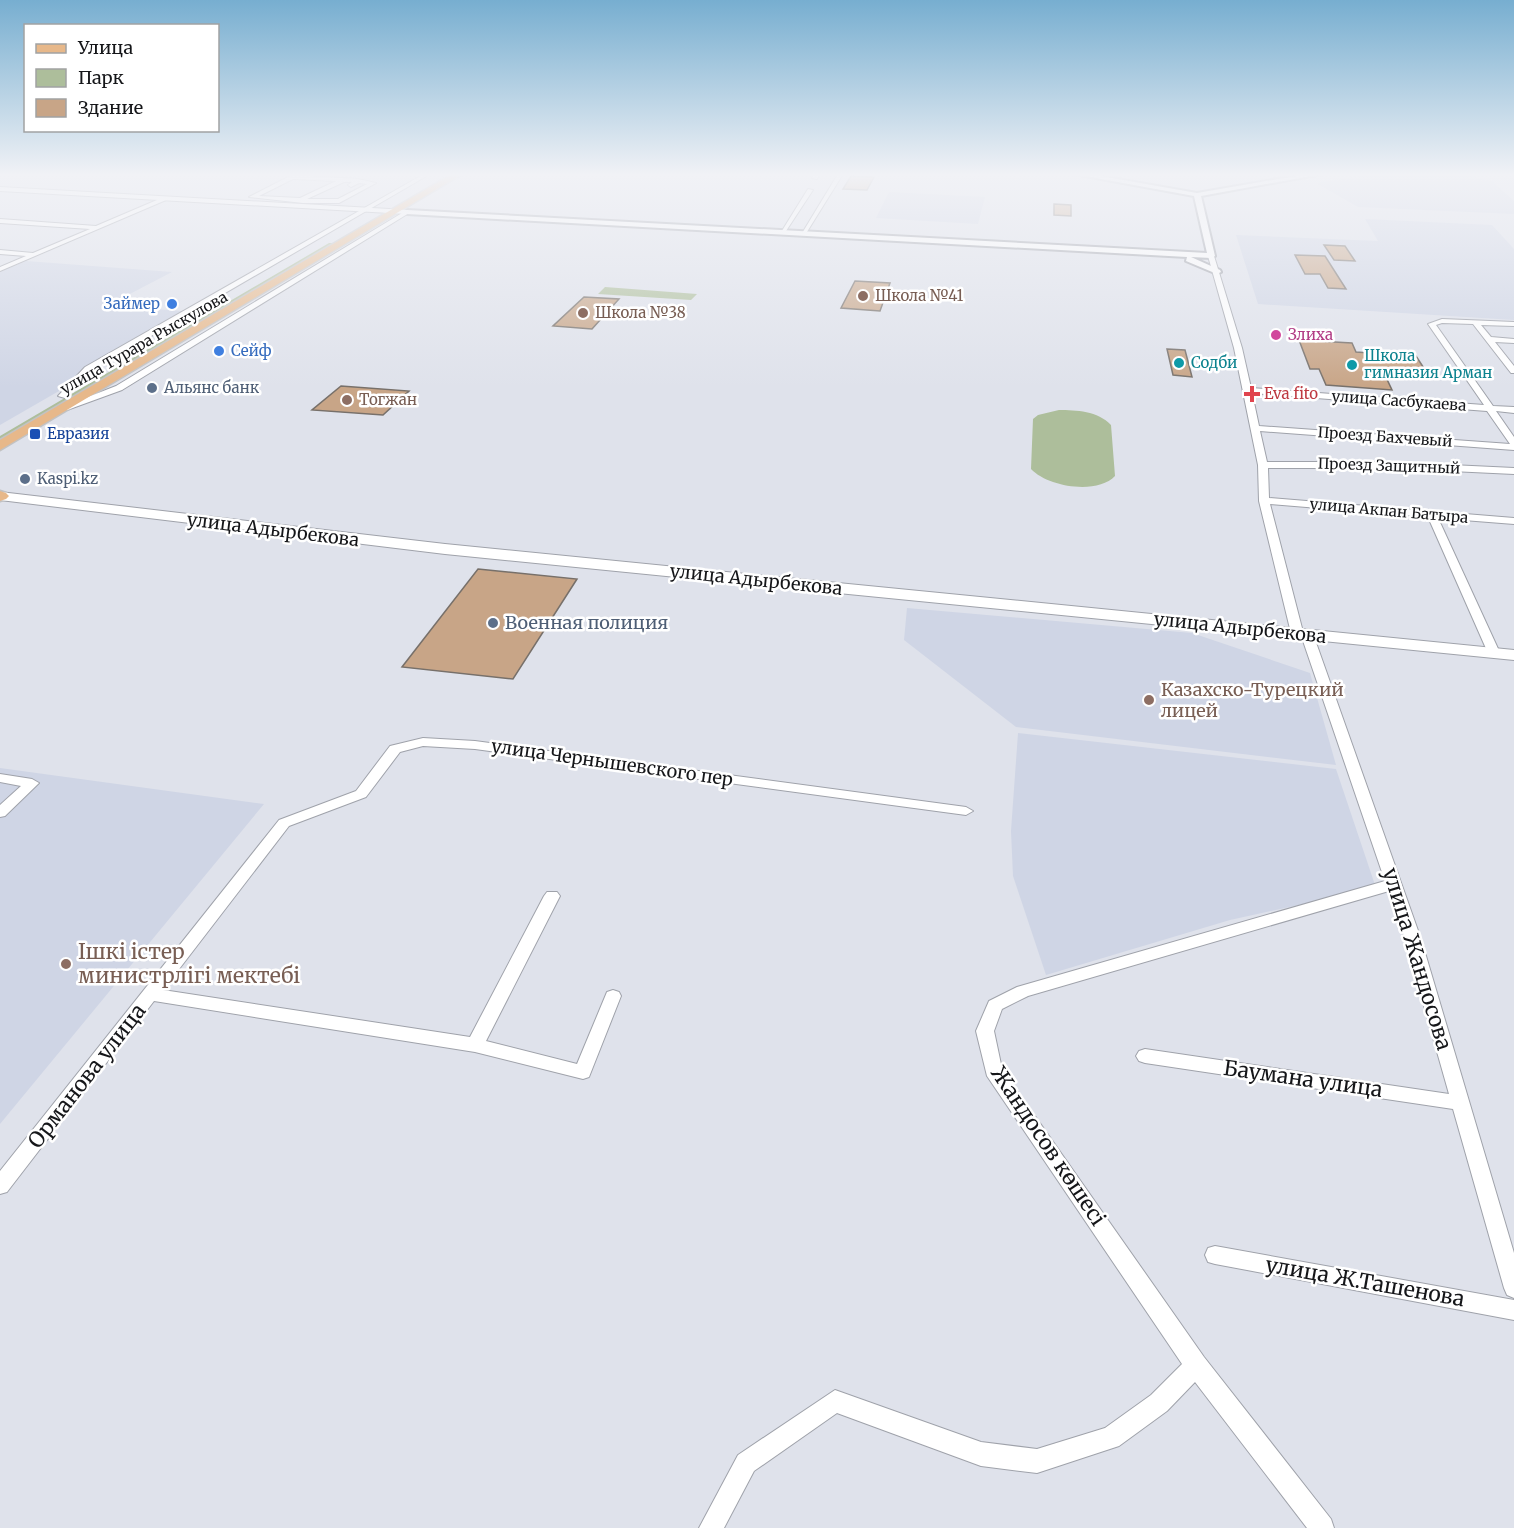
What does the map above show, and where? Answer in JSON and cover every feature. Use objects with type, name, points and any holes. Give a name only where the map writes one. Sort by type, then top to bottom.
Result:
[{"type":"main road","points":[[43,406],[320,245]]},
{"type":"main road","name":"улица Турара Рыскулова","points":[[0,446],[341,245]]},
{"type":"main road","name":"улица Адырбекова","points":[[0,496],[433,548],[1514,655]]},
{"type":"street","points":[[0,269],[56,245]]},
{"type":"street","points":[[62,396],[88,369],[310,245]]},
{"type":"street","points":[[59,410],[119,388],[347,245]]},
{"type":"street","points":[[1018,245],[1211,256]]},
{"type":"street","name":"улица Жандосова","points":[[1209,245],[1247,390],[1263,465],[1264,501],[1302,634],[1413,939],[1514,1288]]},
{"type":"street","points":[[0,252],[35,254]]},
{"type":"street","points":[[1165,253],[1198,262],[1217,272]]},
{"type":"street","points":[[1514,324],[1442,321],[1432,324],[1514,445]]},
{"type":"street","points":[[1475,322],[1496,348],[1510,360],[1514,371]]},
{"type":"street","points":[[1489,339],[1514,341]]},
{"type":"street","points":[[1496,348],[1514,350]]},
{"type":"street","name":"улица Сасбукаева","points":[[1247,390],[1514,410]]},
{"type":"street","name":"Проезд Бахчевый","points":[[1255,428],[1514,445]]},
{"type":"street","name":"Проезд Защитный","points":[[1263,465],[1389,465],[1514,471]]},
{"type":"street","name":"улица Акпан Батыра","points":[[1264,501],[1514,521]]},
{"type":"street","points":[[1432,515],[1494,653]]},
{"type":"street","name":"улица Чернышевского пер","points":[[284,823],[361,794],[395,749],[423,742],[475,745],[966,811]]},
{"type":"street","points":[[0,778],[32,783],[0,813]]},
{"type":"street","name":"Орманова улица","points":[[0,1186],[284,823]]},
{"type":"street","name":"Жандосов көшесі","points":[[1322,1528],[1196,1365],[993,1071],[985,1031],[995,1005],[1023,991],[1394,884]]},
{"type":"street","points":[[475,1045],[552,896]]},
{"type":"street","points":[[151,994],[475,1045],[583,1072],[612,996]]},
{"type":"street","name":"Баумана улица","points":[[1145,1056],[1460,1103]]},
{"type":"street","name":"улица Ж.Ташенова","points":[[1215,1255],[1514,1310]]},
{"type":"street","points":[[711,1528],[746,1463],[835,1401],[981,1454],[1037,1461],[1111,1437],[1159,1403],[1196,1365]]},
{"type":"shaded area","points":[[1239,245],[1511,245],[1514,249],[1514,320],[1258,304]]},
{"type":"shaded area","name":"Евразия","points":[[26,261],[172,272],[124,297],[155,300],[140,308],[196,312],[0,425],[0,272]]},
{"type":"shaded area","name":"Казахско-Турецкий лицей","points":[[907,608],[1192,633],[1310,673],[1336,765],[1016,727],[904,640]]},
{"type":"shaded area","points":[[1018,733],[1336,769],[1376,888],[1230,920],[1046,975],[1013,876],[1011,831]]},
{"type":"shaded area","name":"Ішкі істер министрлігі мектебі","points":[[0,768],[264,804],[0,1124]]},
{"type":"green space","points":[[325,245],[330,245],[0,441],[0,436]]},
{"type":"green space","points":[[605,287],[697,294],[691,300],[598,294]]},
{"type":"green space","points":[[1059,410],[1093,414],[1111,425],[1115,476],[1097,485],[1073,486],[1049,480],[1031,469],[1033,419],[1038,415]]},
{"type":"building","points":[[1324,245],[1345,246],[1355,261],[1334,260]]},
{"type":"building","points":[[1295,255],[1325,256],[1346,289],[1328,288],[1320,274],[1305,274]]},
{"type":"building","name":"Школа №41","points":[[855,281],[890,283],[880,311],[841,308]]},
{"type":"building","name":"Школа №38","points":[[584,297],[619,299],[592,329],[553,326]]},
{"type":"building","name":"Школа гимназия Арман","points":[[1299,340],[1352,343],[1356,352],[1416,356],[1429,376],[1384,373],[1392,390],[1326,385],[1319,369],[1310,369]]},
{"type":"building","name":"Содби","points":[[1167,349],[1185,350],[1192,377],[1173,375]]},
{"type":"building","name":"Тогжан","points":[[341,386],[409,391],[383,415],[312,410]]},
{"type":"building","name":"Военная полиция","points":[[478,569],[577,579],[513,679],[402,667]]},
{"type":"place","name":"Школа №41","points":[[863,296]]},
{"type":"place","name":"Займер","points":[[172,304]]},
{"type":"place","name":"Школа №38","points":[[583,313]]},
{"type":"place","name":"Злиха","points":[[1276,335]]},
{"type":"place","name":"Сейф","points":[[219,351]]},
{"type":"place","name":"Содби","points":[[1179,363]]},
{"type":"place","name":"Школа гимназия Арман","points":[[1352,365]]},
{"type":"place","name":"Альянс банк","points":[[152,388]]},
{"type":"place","name":"Eva fito","points":[[1252,394]]},
{"type":"place","name":"Тогжан","points":[[347,400]]},
{"type":"place","name":"Евразия","points":[[35,434]]},
{"type":"place","name":"Kaspi.kz","points":[[25,479]]},
{"type":"place","name":"Военная полиция","points":[[493,623]]},
{"type":"place","name":"Казахско-Турецкий лицей","points":[[1149,700]]},
{"type":"place","name":"Ішкі істер министрлігі мектебі","points":[[66,964]]}]
